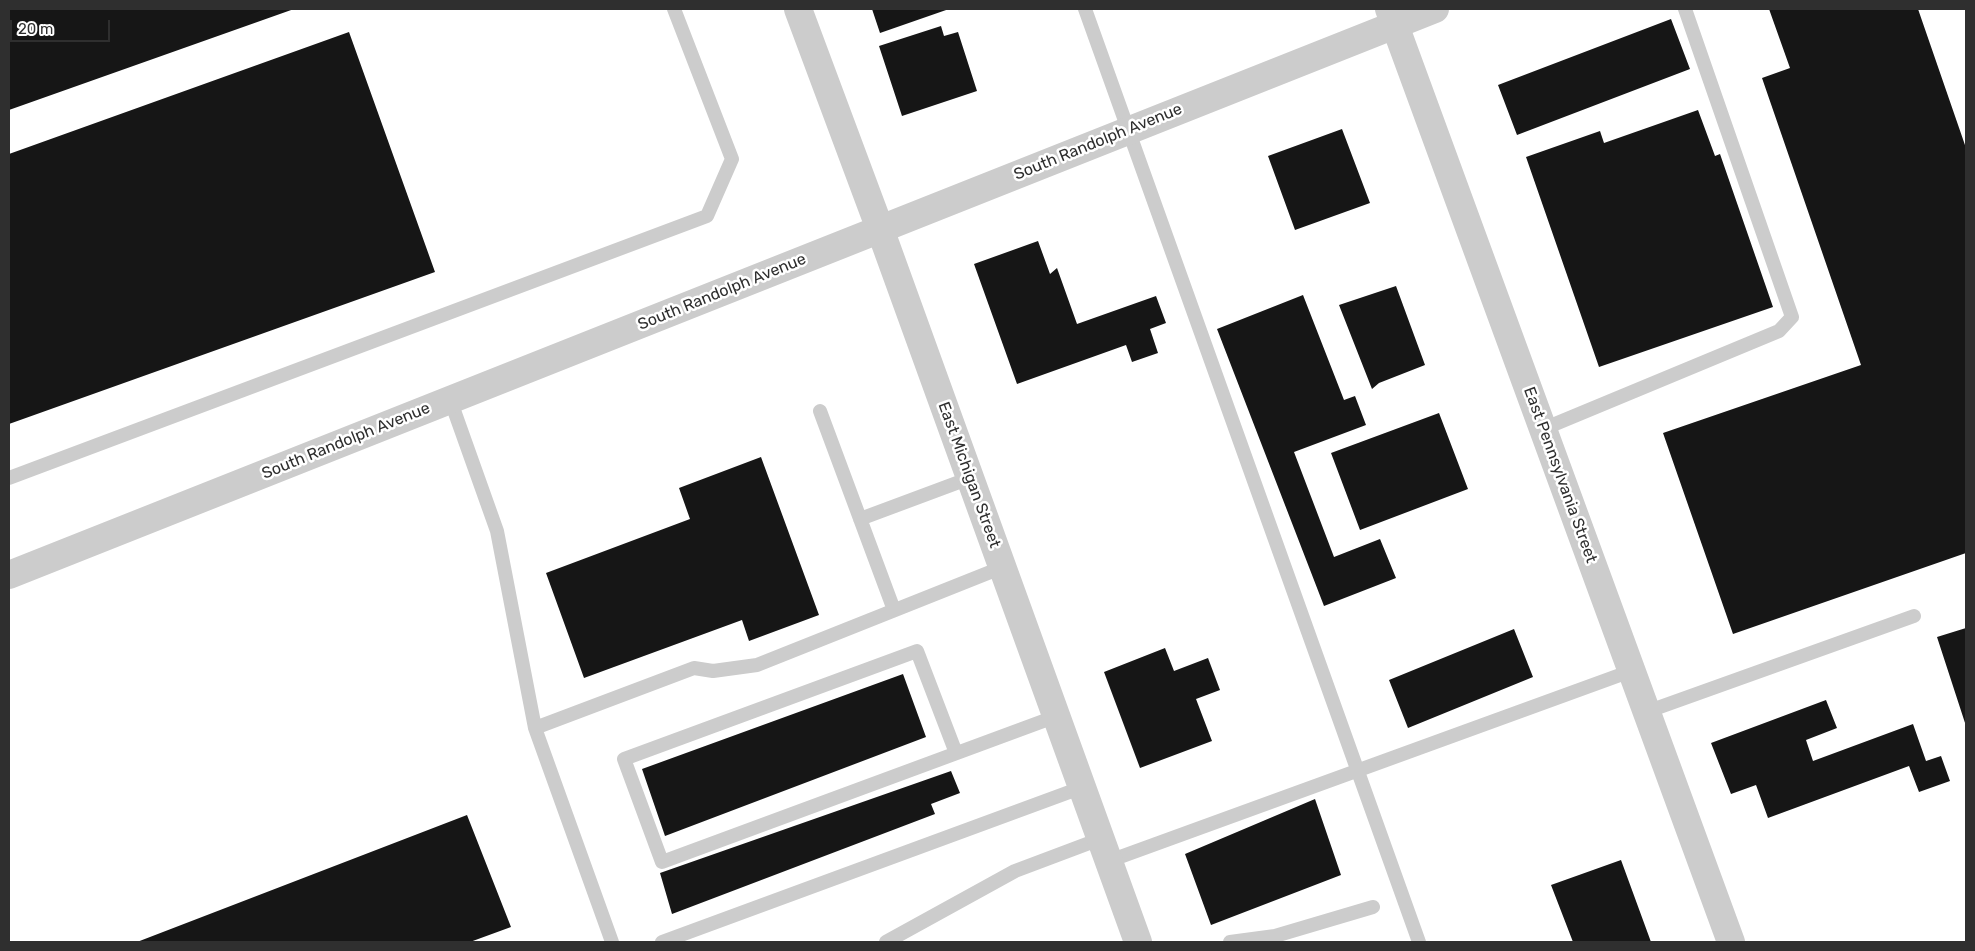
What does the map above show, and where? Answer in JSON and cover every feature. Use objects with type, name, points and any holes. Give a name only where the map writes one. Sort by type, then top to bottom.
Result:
[{"type":"street","name":"East Michigan Street","points":[[798,9],[880,229],[1138,942]]},
{"type":"street","name":"South Randolph Avenue","points":[[9,575],[1129,130],[1392,16],[1436,9]]},
{"type":"street","name":"East Pennsylvania Street","points":[[1392,16],[1730,942]]},
{"type":"lane","points":[[9,478],[707,216],[732,159],[674,9]]},
{"type":"lane","points":[[1085,9],[1419,942]]},
{"type":"lane","points":[[1543,429],[1779,331],[1792,317],[1685,9]]},
{"type":"lane","points":[[450,399],[498,531],[535,728],[612,942]]},
{"type":"lane","points":[[820,412],[894,610]]},
{"type":"lane","points":[[860,519],[970,478]]},
{"type":"lane","points":[[535,728],[694,668],[713,671],[757,665],[1002,566]]},
{"type":"lane","points":[[1646,712],[1914,616]]},
{"type":"lane","points":[[956,753],[917,652],[624,759],[662,862],[1057,716]]},
{"type":"lane","points":[[886,942],[1015,871],[1105,850],[1358,770],[1631,671]]},
{"type":"lane","points":[[662,942],[1083,787]]},
{"type":"lane","points":[[1230,942],[1276,936],[1373,907]]},
{"type":"building","points":[[9,9],[294,9],[9,110]]},
{"type":"building","points":[[872,9],[949,9],[880,33]]},
{"type":"building","points":[[1769,9],[1918,9],[1966,148],[1966,553],[1733,634],[1663,433],[1861,365],[1762,78],[1790,68]]},
{"type":"building","points":[[1671,19],[1690,69],[1517,135],[1498,85]]},
{"type":"building","points":[[941,26],[944,36],[958,32],[977,91],[902,116],[879,46]]},
{"type":"building","points":[[349,32],[435,272],[9,424],[9,154]]},
{"type":"building","points":[[1698,110],[1715,156],[1720,154],[1773,307],[1599,367],[1526,157],[1600,131],[1604,143]]},
{"type":"building","points":[[1342,129],[1370,203],[1295,230],[1268,156]]},
{"type":"building","points":[[1038,241],[1050,274],[1057,268],[1077,324],[1156,296],[1166,323],[1150,329],[1158,353],[1132,362],[1126,345],[1017,384],[974,264]]},
{"type":"building","points":[[1396,286],[1425,365],[1379,383],[1372,389],[1339,305]]},
{"type":"building","points":[[1303,295],[1344,400],[1355,396],[1366,425],[1294,452],[1334,557],[1380,539],[1396,578],[1324,606],[1217,329]]},
{"type":"building","points":[[1439,413],[1468,489],[1360,530],[1331,453]]},
{"type":"building","points":[[761,457],[819,615],[749,641],[742,620],[584,678],[546,573],[690,519],[679,488]]},
{"type":"building","points":[[1966,628],[1966,726],[1937,637]]},
{"type":"building","points":[[1514,629],[1533,677],[1408,728],[1389,680]]},
{"type":"building","points":[[1165,648],[1174,671],[1208,658],[1220,690],[1196,699],[1212,741],[1140,768],[1104,672]]},
{"type":"building","points":[[903,674],[926,737],[665,836],[642,769]]},
{"type":"building","points":[[1826,700],[1837,728],[1806,740],[1813,761],[1913,724],[1926,761],[1941,756],[1950,781],[1919,792],[1909,766],[1768,818],[1756,785],[1731,794],[1711,743]]},
{"type":"building","points":[[951,771],[960,793],[931,804],[935,814],[672,914],[660,873]]},
{"type":"building","points":[[1315,799],[1341,875],[1211,925],[1185,854]]},
{"type":"building","points":[[467,815],[511,927],[470,942],[137,942]]},
{"type":"building","points":[[1621,860],[1651,942],[1573,942],[1551,885]]}]
